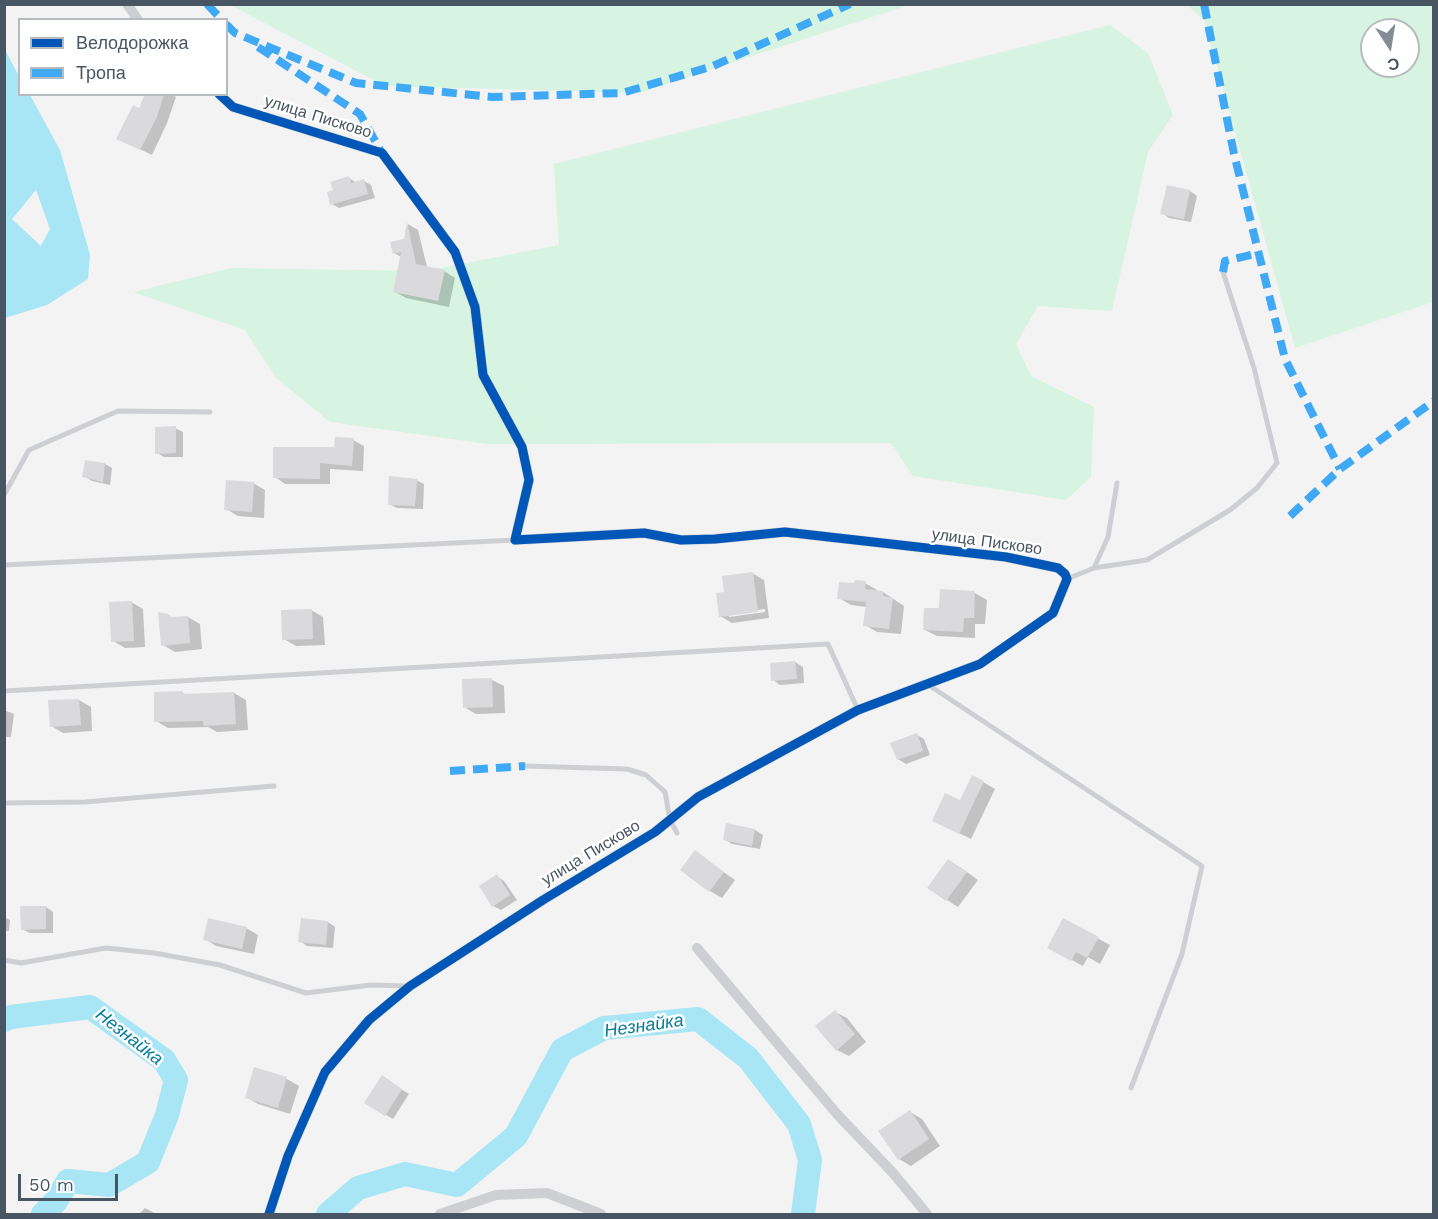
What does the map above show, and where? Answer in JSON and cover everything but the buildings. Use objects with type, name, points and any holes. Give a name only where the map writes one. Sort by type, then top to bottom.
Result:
[{"type":"street","points":[[127,4],[137,18]]},
{"type":"street","name":"улица Писково","points":[[221,96],[233,107],[382,153],[455,252],[475,307],[483,375],[522,447],[529,480],[514,540],[644,533],[681,540],[715,540],[785,532],[1006,557],[1058,568],[1067,579],[1053,613],[980,663],[858,710],[698,797],[654,832],[533,906],[410,986],[369,1020],[325,1072],[288,1156],[269,1214]]},
{"type":"street","points":[[697,948],[837,1114],[893,1173],[927,1215]]},
{"type":"street","points":[[440,1215],[495,1195],[547,1192],[600,1215]]},
{"type":"lane","points":[[1067,579],[1094,568],[1147,560],[1230,510],[1257,488],[1277,464],[1254,368],[1224,272]]},
{"type":"lane","points":[[4,495],[29,450],[118,411],[210,412]]},
{"type":"lane","points":[[1094,568],[1108,537],[1117,483]]},
{"type":"lane","points":[[4,565],[514,540]]},
{"type":"lane","points":[[4,691],[828,644],[858,710]]},
{"type":"lane","points":[[926,683],[1202,866],[1182,954],[1131,1088]]},
{"type":"lane","points":[[525,766],[627,769],[646,775],[665,792],[670,820],[676,833]]},
{"type":"lane","points":[[4,803],[85,802],[274,786]]},
{"type":"lane","points":[[4,960],[21,963],[106,948],[154,953],[220,965],[306,993],[371,985],[410,986]]},
{"type":"green space","points":[[230,5],[909,5],[639,93],[385,86]]},
{"type":"green space","points":[[1187,5],[1433,5],[1433,302],[1295,348],[1204,20]]},
{"type":"green space","points":[[1110,25],[1148,53],[1173,115],[1148,152],[1112,311],[1038,306],[1016,344],[1031,376],[1094,407],[1091,477],[1066,500],[913,476],[891,443],[487,444],[330,422],[276,378],[245,330],[133,292],[231,268],[425,271],[559,245],[554,164]]},
{"type":"water","points":[[4,48],[18,74],[18,96],[31,96],[60,150],[90,255],[88,279],[47,305],[5,318]],"holes":[[[36,190],[50,229],[39,249],[19,253],[12,248],[8,224]]]},
{"type":"waterway","name":"Незнайка","points":[[4,228],[35,257],[34,292],[4,303]]},
{"type":"waterway","name":"Незнайка","points":[[4,1020],[11,1017],[90,1007],[164,1060],[176,1080],[167,1115],[148,1162],[109,1185],[68,1181],[56,1201],[43,1214]]},
{"type":"waterway","name":"Незнайка","points":[[328,1214],[358,1188],[405,1174],[457,1185],[516,1136],[562,1050],[604,1028],[698,1019],[748,1058],[799,1124],[810,1160],[803,1214]]},
{"type":"marked path","points":[[207,4],[220,18]]},
{"type":"marked path","points":[[228,26],[235,33],[356,83],[492,97],[622,93],[713,66],[850,4]]},
{"type":"marked path","points":[[1204,4],[1234,154],[1285,359],[1340,469]]},
{"type":"marked path","points":[[258,47],[360,114],[382,153]]},
{"type":"marked path","points":[[1223,272],[1225,261],[1259,253]]},
{"type":"marked path","points":[[1290,516],[1340,469],[1434,401]]},
{"type":"marked path","points":[[450,771],[525,766]]},
{"type":"cycle path","points":[[221,96],[233,107],[382,153],[455,252],[475,307],[483,375],[522,447],[529,480],[515,540],[644,533],[681,540],[715,539],[785,532],[1006,557],[1058,568],[1067,579],[1053,613],[980,664],[858,710],[698,797],[655,832],[543,900],[410,986],[369,1020],[325,1072],[288,1156],[269,1214]]}]
